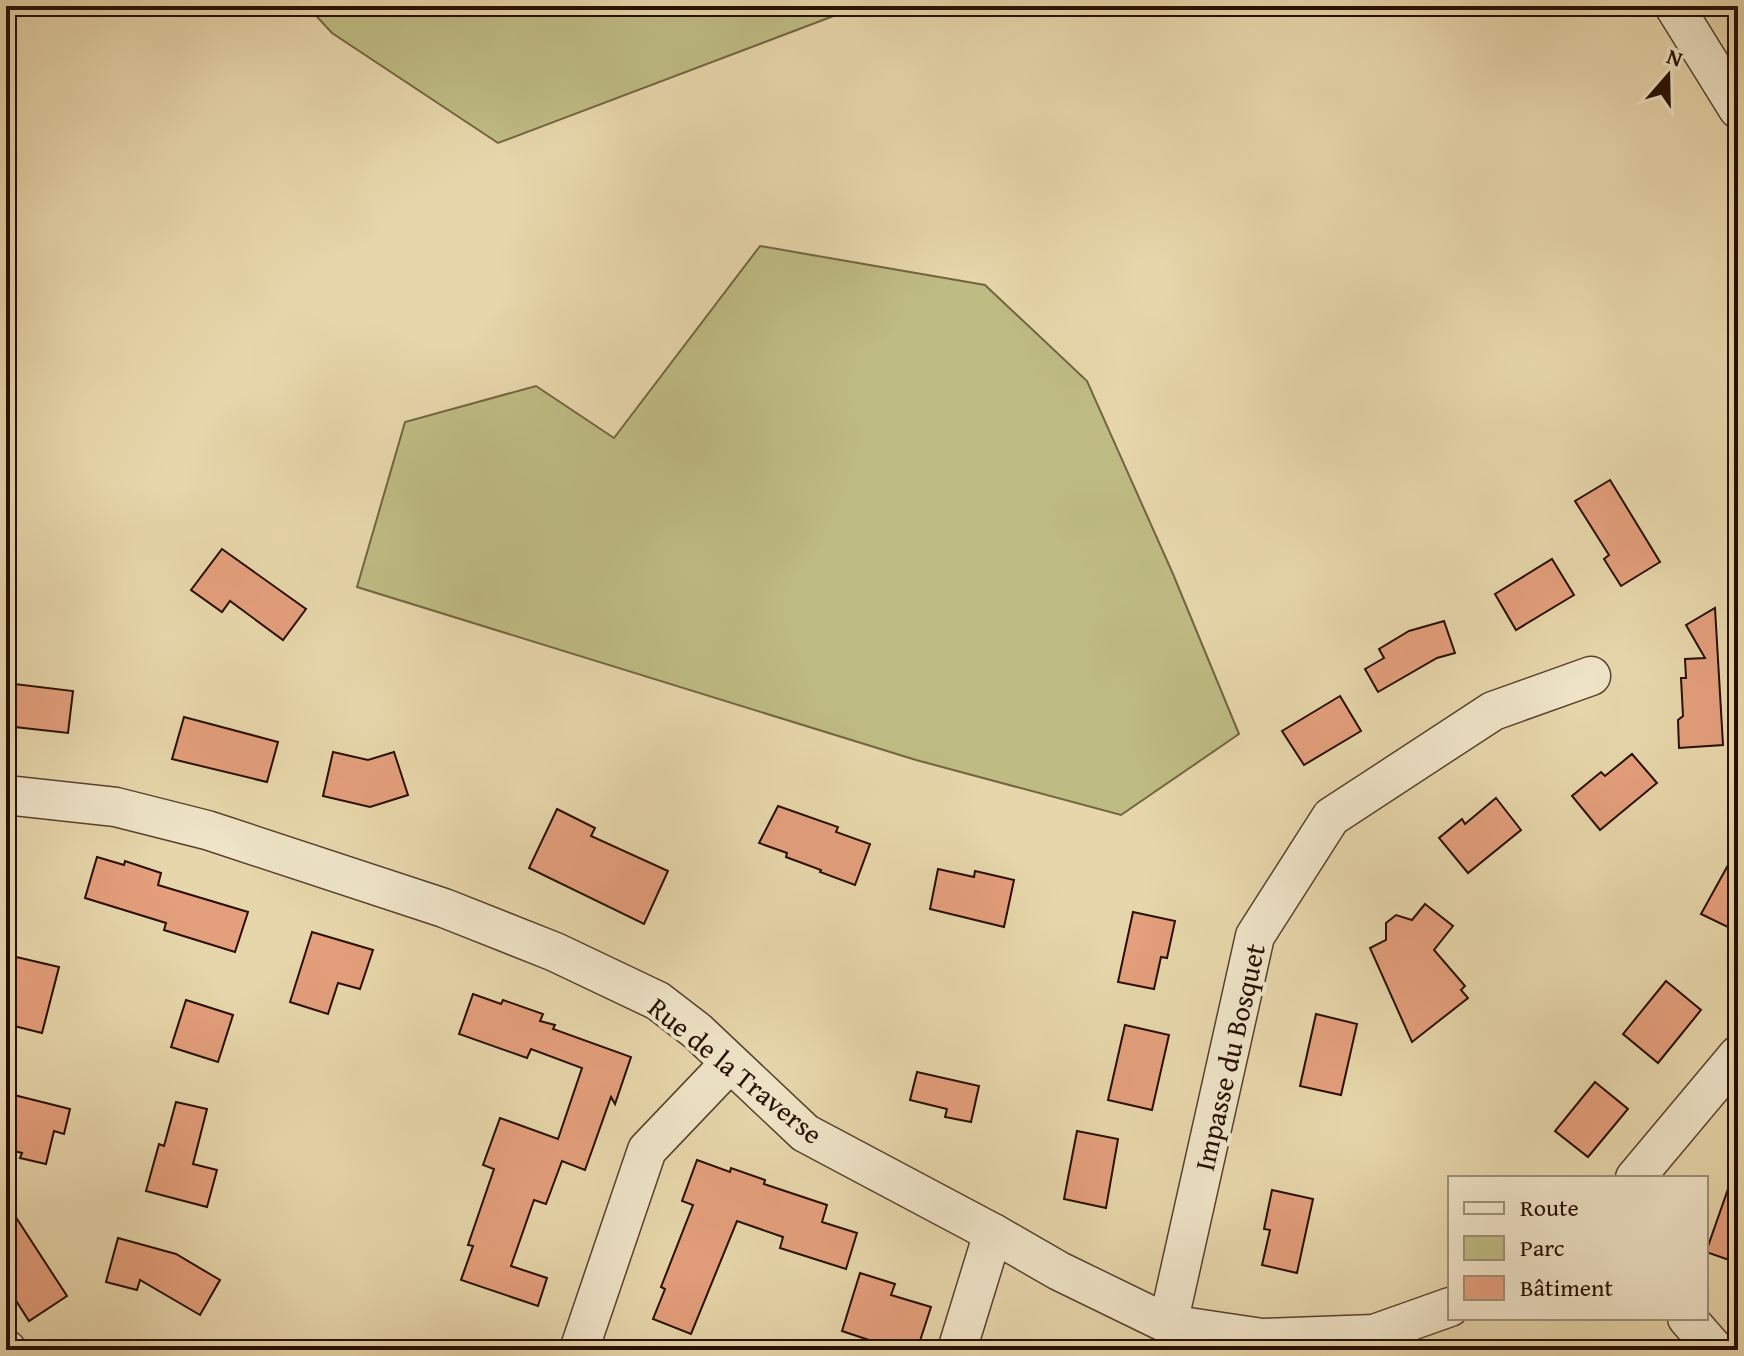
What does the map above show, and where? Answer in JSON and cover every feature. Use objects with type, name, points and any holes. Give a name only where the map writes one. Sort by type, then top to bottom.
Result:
[{"type":"street","points":[[1674,6],[1738,109]]},
{"type":"street","name":"Impasse du Bosquet","points":[[1168,1324],[1255,936],[1331,817],[1493,711],[1591,676]]},
{"type":"street","name":"Rue de la Traverse","points":[[6,795],[116,807],[207,830],[444,908],[555,952],[658,1001],[697,1031],[805,1133],[1059,1271],[1168,1324],[1262,1338],[1374,1334],[1448,1308]]},
{"type":"street","points":[[1637,1176],[1738,1055]]},
{"type":"street","points":[[579,1350],[647,1150],[730,1063]]},
{"type":"street","points":[[957,1350],[993,1233]]},
{"type":"street","points":[[1689,1320],[1715,1350]]},
{"type":"green space","points":[[307,6],[860,6],[498,143],[332,33]]},
{"type":"green space","points":[[760,246],[985,285],[1087,381],[1173,574],[1239,734],[1121,815],[916,760],[357,587],[405,422],[536,386],[614,438]]},
{"type":"building","points":[[1610,480],[1660,562],[1621,586],[1604,559],[1609,555],[1575,501]]},
{"type":"building","points":[[222,549],[306,609],[283,640],[230,601],[222,612],[191,590]]},
{"type":"building","points":[[1552,559],[1574,595],[1516,630],[1495,594]]},
{"type":"building","points":[[1715,608],[1723,745],[1679,748],[1678,720],[1683,716],[1681,678],[1686,678],[1685,659],[1705,658],[1686,625]]},
{"type":"building","points":[[1444,621],[1455,653],[1437,658],[1378,692],[1365,669],[1384,658],[1379,649],[1409,631]]},
{"type":"building","points":[[6,683],[73,691],[68,733],[6,726]]},
{"type":"building","points":[[1340,696],[1361,731],[1304,765],[1282,731]]},
{"type":"building","points":[[184,717],[278,742],[267,782],[172,759]]},
{"type":"building","points":[[333,752],[368,760],[394,752],[408,795],[370,807],[323,796]]},
{"type":"building","points":[[1632,754],[1657,783],[1600,830],[1572,796],[1601,772],[1605,776]]},
{"type":"building","points":[[1496,798],[1521,830],[1468,873],[1439,838],[1462,819],[1465,824]]},
{"type":"building","points":[[778,806],[838,827],[836,832],[870,844],[855,885],[759,843]]},
{"type":"building","points":[[557,809],[595,828],[591,836],[668,871],[644,924],[529,868]]},
{"type":"building","points":[[1738,847],[1738,932],[1701,914]]},
{"type":"building","points":[[97,857],[124,865],[125,861],[161,873],[158,885],[248,912],[235,952],[164,930],[166,923],[85,898]]},
{"type":"building","points":[[938,869],[974,877],[975,871],[1014,880],[1004,927],[930,909]]},
{"type":"building","points":[[1425,904],[1453,926],[1434,950],[1465,986],[1461,990],[1468,998],[1412,1042],[1370,948],[1386,940],[1386,923],[1396,915],[1412,920]]},
{"type":"building","points":[[1133,912],[1175,921],[1167,958],[1161,957],[1154,989],[1118,982]]},
{"type":"building","points":[[312,932],[373,950],[360,989],[338,983],[328,1014],[290,1002]]},
{"type":"building","points":[[12,956],[59,967],[42,1033],[6,1024],[6,980]]},
{"type":"building","points":[[1666,981],[1701,1010],[1658,1063],[1623,1034]]},
{"type":"building","points":[[473,994],[501,1004],[503,1000],[543,1014],[540,1021],[555,1025],[553,1029],[631,1057],[615,1104],[611,1097],[585,1170],[562,1161],[546,1204],[534,1200],[511,1266],[547,1278],[538,1306],[461,1280],[473,1246],[468,1245],[494,1169],[483,1165],[500,1118],[558,1139],[582,1068],[531,1049],[527,1058],[459,1034]]},
{"type":"building","points":[[186,1000],[233,1015],[218,1062],[171,1047]]},
{"type":"building","points":[[1316,1014],[1357,1024],[1341,1095],[1300,1086]]},
{"type":"building","points":[[1125,1025],[1169,1035],[1152,1110],[1108,1100]]},
{"type":"building","points":[[917,1072],[979,1086],[971,1122],[945,1117],[947,1109],[910,1100]]},
{"type":"building","points":[[1595,1082],[1628,1109],[1588,1157],[1555,1131]]},
{"type":"building","points":[[6,1093],[70,1109],[64,1134],[54,1131],[46,1164],[20,1158],[22,1153],[6,1149]]},
{"type":"building","points":[[176,1102],[207,1109],[193,1164],[217,1170],[207,1207],[146,1191],[159,1144],[164,1146]]},
{"type":"building","points":[[1077,1131],[1118,1139],[1106,1208],[1064,1199]]},
{"type":"building","points":[[697,1160],[730,1172],[731,1168],[765,1180],[764,1184],[827,1205],[822,1222],[857,1233],[846,1269],[780,1248],[783,1237],[737,1221],[691,1334],[653,1319],[665,1289],[661,1287],[693,1205],[682,1201]]},
{"type":"building","points":[[1734,1172],[1738,1173],[1738,1263],[1708,1253]]},
{"type":"building","points":[[1272,1190],[1313,1199],[1297,1273],[1262,1265],[1270,1230],[1264,1229]]},
{"type":"building","points":[[6,1202],[67,1296],[29,1321],[6,1285]]},
{"type":"building","points":[[118,1238],[176,1254],[220,1280],[200,1315],[140,1280],[137,1290],[106,1282]]},
{"type":"building","points":[[860,1273],[895,1284],[891,1295],[931,1307],[917,1350],[899,1350],[842,1331]]}]
